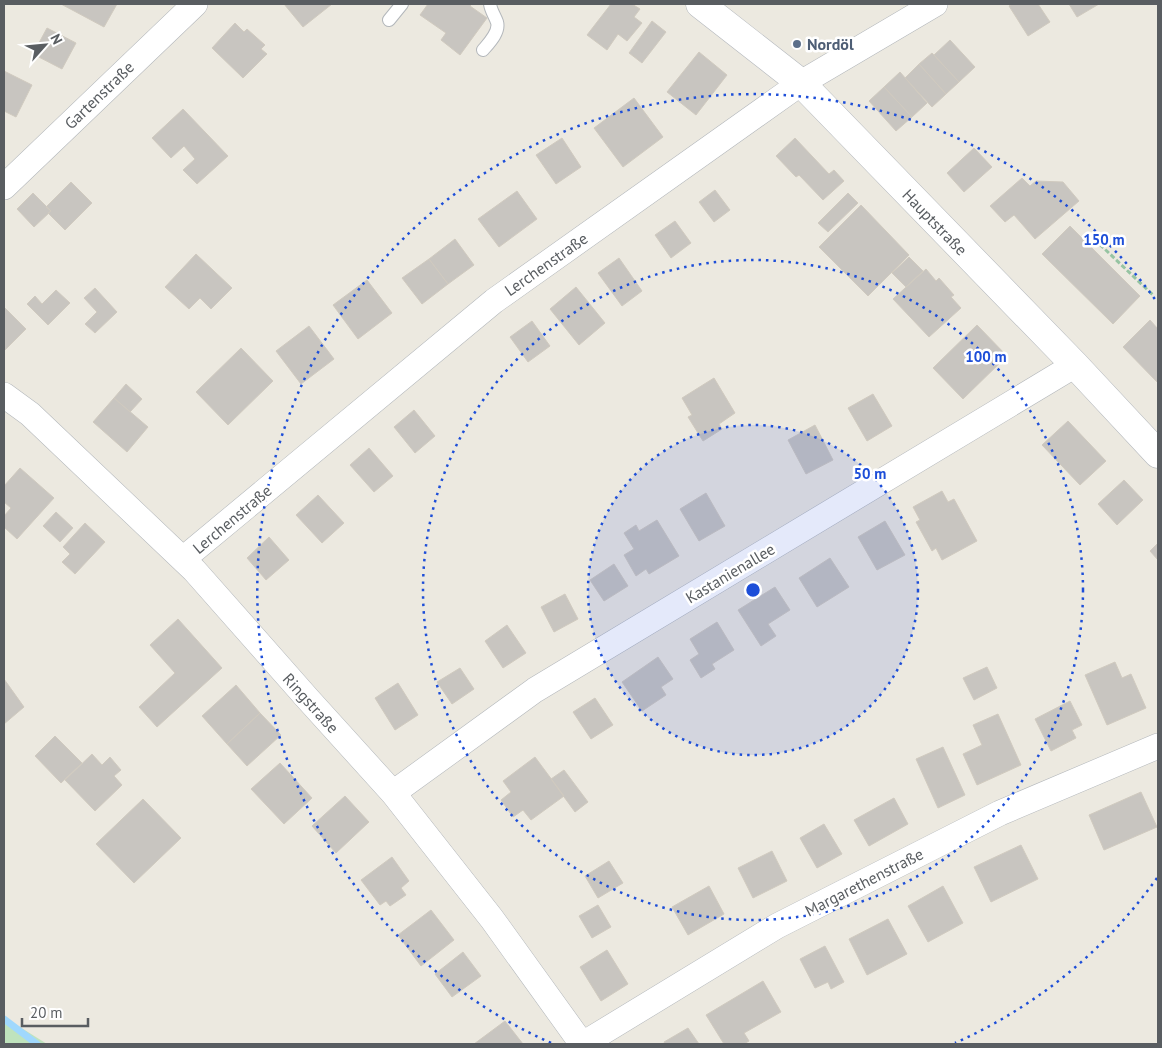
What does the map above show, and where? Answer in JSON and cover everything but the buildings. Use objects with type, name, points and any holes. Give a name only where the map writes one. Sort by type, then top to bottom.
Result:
[{"type":"main road","name":"Hauptstraße","points":[[700,4],[801,83],[1075,365],[1158,454]]},
{"type":"street","name":"Gartenstraße","points":[[4,187],[195,4]]},
{"type":"street","name":"Lerchenstraße","points":[[183,559],[494,301],[801,83],[935,4]]},
{"type":"street","name":"Kastanienallee","points":[[393,793],[535,690],[1075,365]]},
{"type":"street","name":"Ringstraße","points":[[4,395],[30,414],[183,559],[393,793],[492,919],[582,1044]]},
{"type":"street","name":"Margarethenstraße","points":[[582,1044],[777,926],[1000,812],[1158,746]]},
{"type":"lane","points":[[389,20],[402,4]]},
{"type":"lane","points":[[484,50],[498,30],[490,4]]},
{"type":"path","points":[[1089,234],[1154,296]]},
{"type":"green space","points":[[4,1017],[47,1044],[4,1044]]},
{"type":"waterway","points":[[4,1019],[37,1044]]},
{"type":"place","name":"Nordöl","points":[[797,44]]}]
